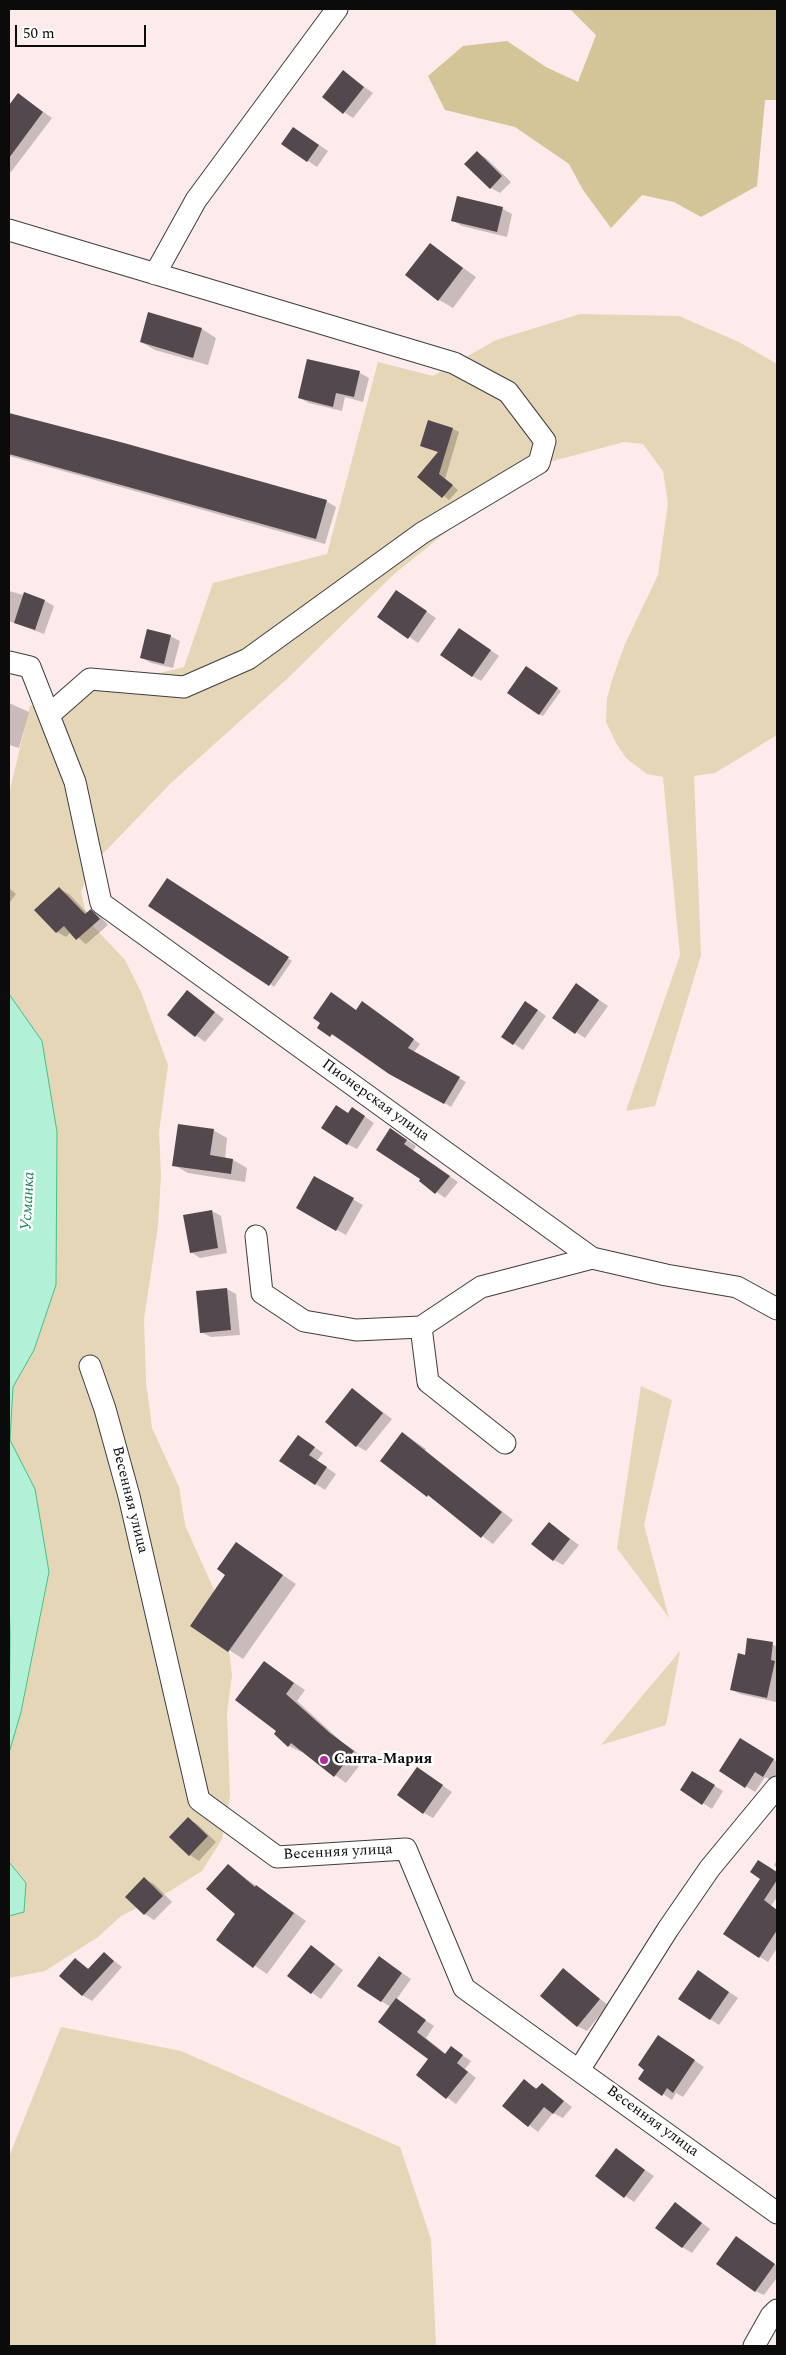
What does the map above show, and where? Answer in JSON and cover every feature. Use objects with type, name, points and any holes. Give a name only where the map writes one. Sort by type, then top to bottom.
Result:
[{"type":"street","points":[[155,274],[196,200],[337,9]]},
{"type":"street","points":[[9,230],[454,363],[508,392],[545,441],[539,463],[422,533],[248,658],[184,687],[90,679],[49,715]]},
{"type":"street","name":"Пионерская улица","points":[[9,662],[30,667],[75,782],[101,903],[592,1258],[666,1275],[737,1287],[777,1309]]},
{"type":"street","points":[[256,1236],[262,1293],[304,1322],[356,1330],[421,1328],[481,1287],[592,1258]]},
{"type":"street","points":[[421,1328],[428,1382],[505,1443]]},
{"type":"street","name":"Весенняя улица","points":[[90,1366],[105,1409],[129,1496],[199,1800],[277,1857],[406,1849],[464,1988],[777,2213]]},
{"type":"street","points":[[579,2070],[668,1929],[710,1868],[777,1787]]},
{"type":"street","points":[[754,2346],[777,2310]]},
{"type":"shaded area","points":[[570,9],[777,9],[777,100],[765,100],[757,186],[701,217],[674,202],[642,195],[611,228],[583,190],[569,164],[515,127],[445,110],[428,76],[463,46],[507,41],[546,67],[578,82],[596,35]]},
{"type":"shaded area","points":[[580,314],[679,316],[739,342],[777,364],[777,735],[715,773],[694,776],[701,955],[655,1106],[626,1111],[680,955],[663,777],[647,774],[626,758],[606,722],[607,698],[613,677],[625,644],[658,575],[668,503],[663,471],[643,444],[624,442],[553,461],[472,511],[393,575],[288,678],[171,783],[96,861],[88,874],[81,892],[85,909],[94,927],[125,960],[141,992],[168,1065],[159,1132],[161,1175],[158,1226],[144,1319],[146,1382],[152,1428],[179,1487],[185,1525],[214,1590],[226,1627],[232,1675],[227,1713],[230,1796],[222,1839],[202,1871],[170,1891],[121,1916],[98,1937],[45,1971],[9,1978],[9,794],[30,706],[184,667],[213,583],[327,554],[378,362],[433,376],[496,340]]},
{"type":"shaded area","points":[[641,1386],[672,1400],[644,1525],[669,1618],[617,1548]]},
{"type":"shaded area","points":[[680,1651],[666,1725],[601,1745]]},
{"type":"shaded area","points":[[61,2027],[181,2051],[400,2147],[431,2239],[436,2346],[9,2346],[9,2157]]},
{"type":"water","name":"Усманка","points":[[9,994],[42,1041],[57,1132],[56,1285],[34,1350],[13,1387],[10,1440],[35,1489],[49,1572],[21,1712],[9,1753],[10,1635]]},
{"type":"water","points":[[9,1862],[26,1883],[24,1912],[9,1916]]},
{"type":"building","points":[[343,70],[364,87],[343,114],[322,97]]},
{"type":"building","points":[[18,93],[43,112],[9,158],[9,105]]},
{"type":"building","points":[[293,127],[319,145],[307,162],[281,144]]},
{"type":"building","points":[[477,151],[502,176],[490,189],[464,164]]},
{"type":"building","points":[[457,196],[503,207],[497,232],[451,221]]},
{"type":"building","points":[[430,243],[463,268],[438,301],[405,275]]},
{"type":"building","points":[[148,312],[202,328],[193,358],[140,342]]},
{"type":"building","points":[[307,359],[360,371],[354,397],[336,393],[333,407],[298,398]]},
{"type":"building","points":[[9,413],[327,500],[316,539],[9,454]]},
{"type":"building","points":[[428,420],[453,428],[439,474],[453,485],[442,498],[417,477],[438,452],[420,446]]},
{"type":"building","points":[[396,590],[427,611],[408,639],[377,617]]},
{"type":"building","points":[[24,592],[45,600],[35,630],[14,623]]},
{"type":"building","points":[[459,628],[491,650],[472,677],[440,655]]},
{"type":"building","points":[[147,629],[171,635],[164,664],[140,658]]},
{"type":"building","points":[[526,666],[558,688],[539,715],[507,693]]},
{"type":"building","points":[[167,878],[289,957],[269,986],[148,906]]},
{"type":"building","points":[[59,887],[85,914],[91,909],[100,919],[76,940],[64,926],[56,933],[34,910]]},
{"type":"building","points":[[576,983],[599,1000],[575,1034],[552,1018]]},
{"type":"building","points":[[187,990],[215,1012],[195,1037],[167,1015]]},
{"type":"building","points":[[331,992],[356,1010],[362,1001],[414,1039],[408,1048],[460,1077],[444,1104],[389,1074],[332,1034],[330,1037],[317,1028],[320,1023],[313,1018]]},
{"type":"building","points":[[525,1001],[538,1010],[513,1045],[501,1037]]},
{"type":"building","points":[[336,1105],[348,1113],[352,1107],[365,1116],[347,1145],[321,1128]]},
{"type":"building","points":[[178,1124],[214,1129],[210,1155],[233,1159],[231,1174],[172,1166]]},
{"type":"building","points":[[390,1128],[407,1140],[404,1144],[450,1176],[435,1194],[419,1181],[420,1179],[376,1150]]},
{"type":"building","points":[[314,1176],[354,1198],[336,1231],[296,1208]]},
{"type":"building","points":[[212,1210],[218,1248],[190,1253],[183,1215]]},
{"type":"building","points":[[227,1288],[231,1330],[200,1333],[196,1291]]},
{"type":"building","points":[[352,1388],[383,1413],[356,1447],[325,1422]]},
{"type":"building","points":[[402,1432],[502,1512],[481,1538],[428,1495],[427,1497],[380,1461]]},
{"type":"building","points":[[298,1435],[315,1447],[309,1455],[327,1467],[315,1485],[279,1461]]},
{"type":"building","points":[[549,1522],[570,1539],[553,1561],[531,1544]]},
{"type":"building","points":[[236,1542],[283,1575],[228,1652],[190,1626],[225,1575],[217,1569]]},
{"type":"building","points":[[747,1638],[773,1642],[771,1660],[775,1661],[767,1698],[730,1690],[738,1653],[745,1655]]},
{"type":"building","points":[[264,1661],[294,1683],[286,1694],[330,1733],[354,1751],[334,1777],[291,1743],[288,1747],[274,1734],[276,1731],[235,1700]]},
{"type":"building","points":[[740,1738],[774,1759],[763,1777],[755,1772],[745,1788],[719,1771]]},
{"type":"building","points":[[417,1767],[443,1785],[423,1814],[397,1795]]},
{"type":"building","points":[[692,1771],[715,1785],[702,1805],[680,1790]]},
{"type":"building","points":[[188,1817],[208,1836],[189,1856],[169,1837]]},
{"type":"building","points":[[758,1860],[777,1872],[777,1880],[764,1900],[777,1910],[777,1930],[759,1958],[723,1934],[760,1879],[750,1872]]},
{"type":"building","points":[[228,1864],[255,1887],[256,1885],[294,1913],[253,1968],[216,1940],[235,1914],[206,1889]]},
{"type":"building","points":[[144,1877],[163,1896],[144,1915],[125,1897]]},
{"type":"building","points":[[311,1945],[335,1964],[311,1994],[287,1976]]},
{"type":"building","points":[[104,1952],[114,1961],[82,1996],[59,1976],[75,1958],[88,1969]]},
{"type":"building","points":[[379,1956],[402,1973],[381,2002],[357,1986]]},
{"type":"building","points":[[563,1968],[600,1999],[577,2027],[540,1996]]},
{"type":"building","points":[[698,1970],[729,1992],[710,2020],[678,1999]]},
{"type":"building","points":[[396,1998],[426,2020],[417,2032],[445,2054],[451,2046],[463,2055],[457,2063],[468,2072],[446,2099],[416,2075],[428,2059],[378,2022]]},
{"type":"building","points":[[658,2035],[695,2060],[673,2093],[667,2088],[662,2096],[638,2079],[644,2070],[638,2065]]},
{"type":"building","points":[[524,2079],[536,2089],[542,2083],[564,2101],[553,2114],[544,2107],[528,2127],[502,2106]]},
{"type":"building","points":[[616,2148],[645,2170],[624,2198],[595,2176]]},
{"type":"building","points":[[675,2202],[702,2223],[682,2248],[655,2228]]},
{"type":"building","points":[[736,2236],[775,2264],[755,2292],[716,2264]]},
{"type":"place","name":"Санта-Мария","points":[[324,1760]]}]
